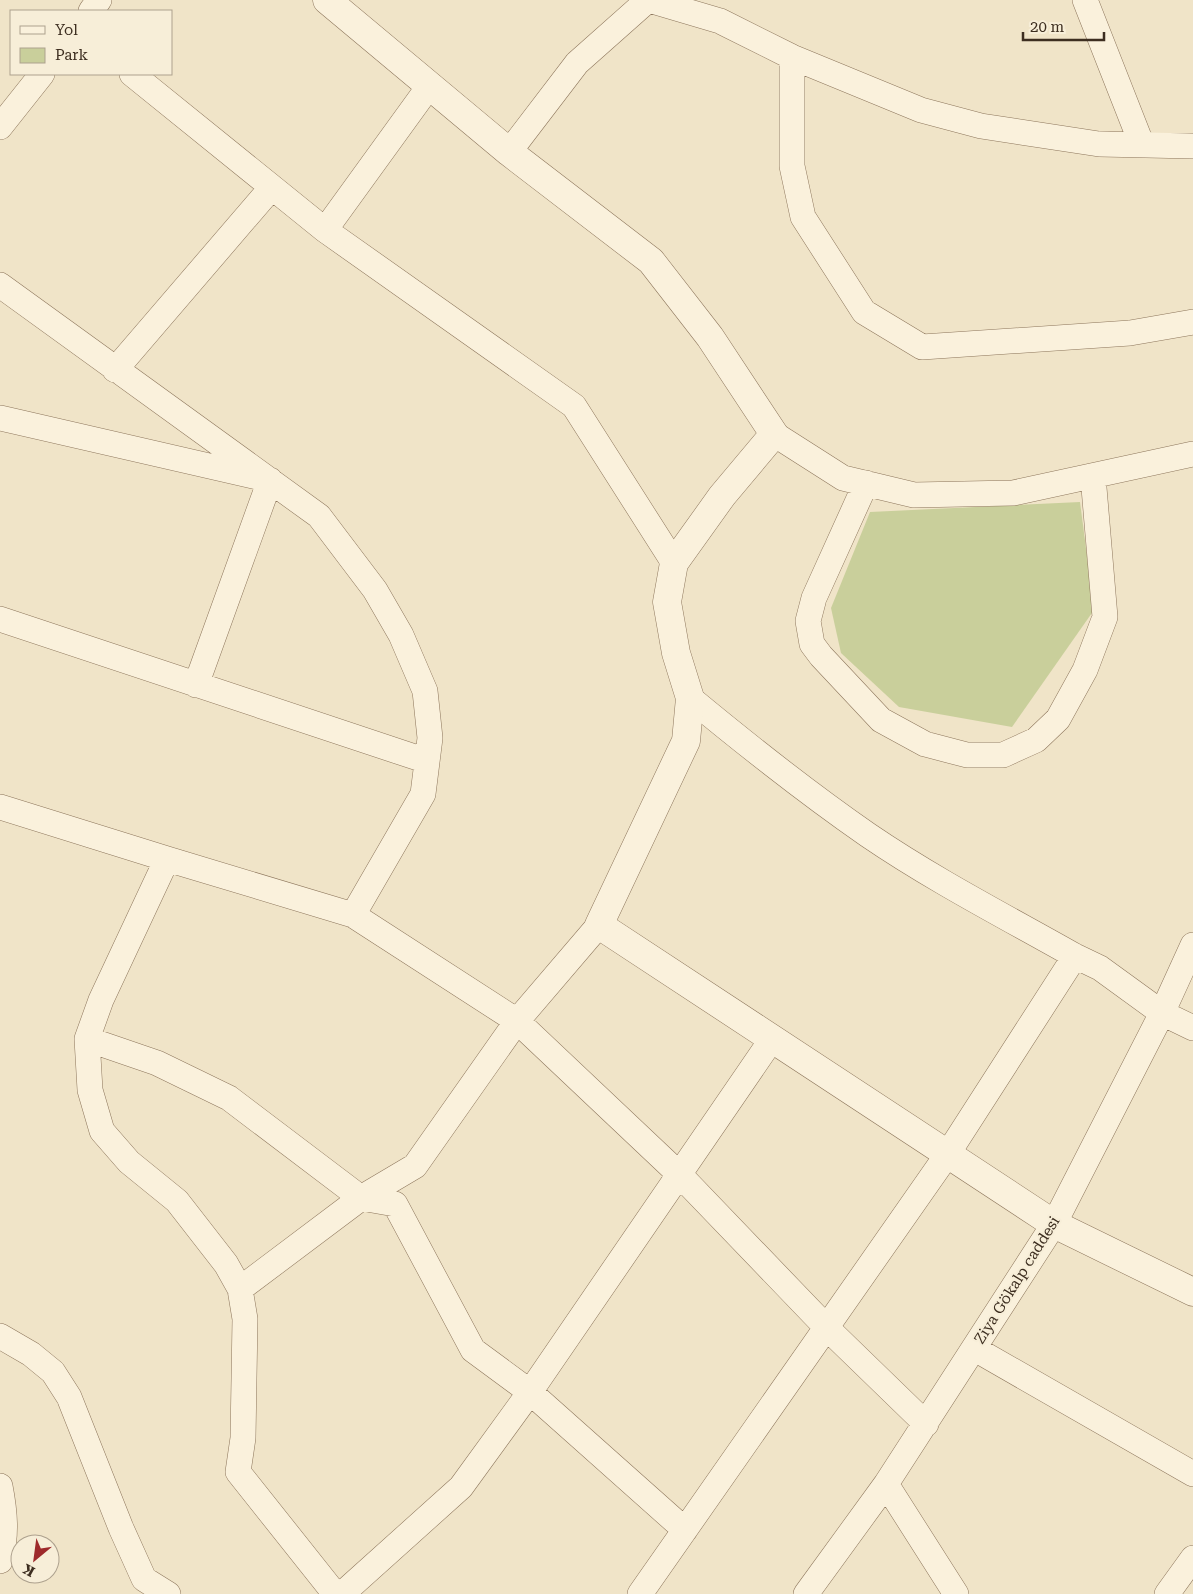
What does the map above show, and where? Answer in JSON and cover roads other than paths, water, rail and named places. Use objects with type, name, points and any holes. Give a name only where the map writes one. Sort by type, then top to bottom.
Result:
[{"type":"street","points":[[327,0],[509,152],[651,260],[710,337],[774,434],[844,478],[914,495],[1014,494],[1193,454]]},
{"type":"street","points":[[509,152],[577,63],[649,0],[720,21],[792,57],[921,110],[981,126],[1099,144],[1193,146]]},
{"type":"street","points":[[1085,0],[1142,145]]},
{"type":"street","points":[[792,57],[792,166],[803,217],[864,312],[922,347],[1130,333],[1193,322]]},
{"type":"street","points":[[0,128],[41,75]]},
{"type":"street","points":[[133,75],[325,230],[574,406],[674,562]]},
{"type":"street","points":[[325,230],[430,85]]},
{"type":"street","points":[[115,370],[272,187]]},
{"type":"street","points":[[0,285],[319,516],[375,590],[401,635],[425,691],[430,738],[423,794],[352,914]]},
{"type":"street","points":[[0,418],[270,480]]},
{"type":"street","points":[[240,1289],[361,1198],[415,1166],[517,1021],[599,925],[686,741],[690,698],[676,653],[667,602],[674,562],[722,496],[774,434]]},
{"type":"street","points":[[866,483],[814,598],[808,620],[812,644],[881,720],[925,744],[967,756],[1003,755],[1036,740],[1058,719],[1086,670],[1104,617],[1092,476]]},
{"type":"street","points":[[196,684],[270,480]]},
{"type":"street","points":[[0,620],[426,761]]},
{"type":"street","points":[[690,698],[768,762],[869,835],[924,870],[1075,956],[1100,968],[1162,1013],[1193,1028]]},
{"type":"street","points":[[0,807],[352,914],[517,1021],[680,1175],[827,1328],[926,1424]]},
{"type":"street","points":[[167,859],[101,1000],[87,1039],[90,1090],[102,1131],[128,1162],[177,1201],[226,1264],[240,1289],[245,1319],[243,1438],[238,1472],[335,1594]]},
{"type":"street","points":[[599,925],[1054,1224],[1193,1292]]},
{"type":"street","name":"Ziya Gökalp caddesi","points":[[806,1594],[886,1484],[1054,1224],[1162,1013],[1193,945]]},
{"type":"street","points":[[640,1594],[947,1155],[1075,956]]},
{"type":"street","points":[[87,1039],[157,1063],[229,1098],[361,1198],[395,1204],[473,1350],[530,1392],[685,1530]]},
{"type":"street","points":[[342,1594],[461,1487],[530,1392],[772,1039]]},
{"type":"street","points":[[0,1336],[31,1354],[54,1372],[69,1397],[121,1528],[144,1579],[168,1594]]},
{"type":"street","points":[[975,1349],[1193,1474]]},
{"type":"street","points":[[886,1484],[956,1594]]},
{"type":"street","points":[[0,1486],[6,1513],[3,1550],[0,1561]]},
{"type":"street","points":[[1167,1594],[1193,1558]]}]
